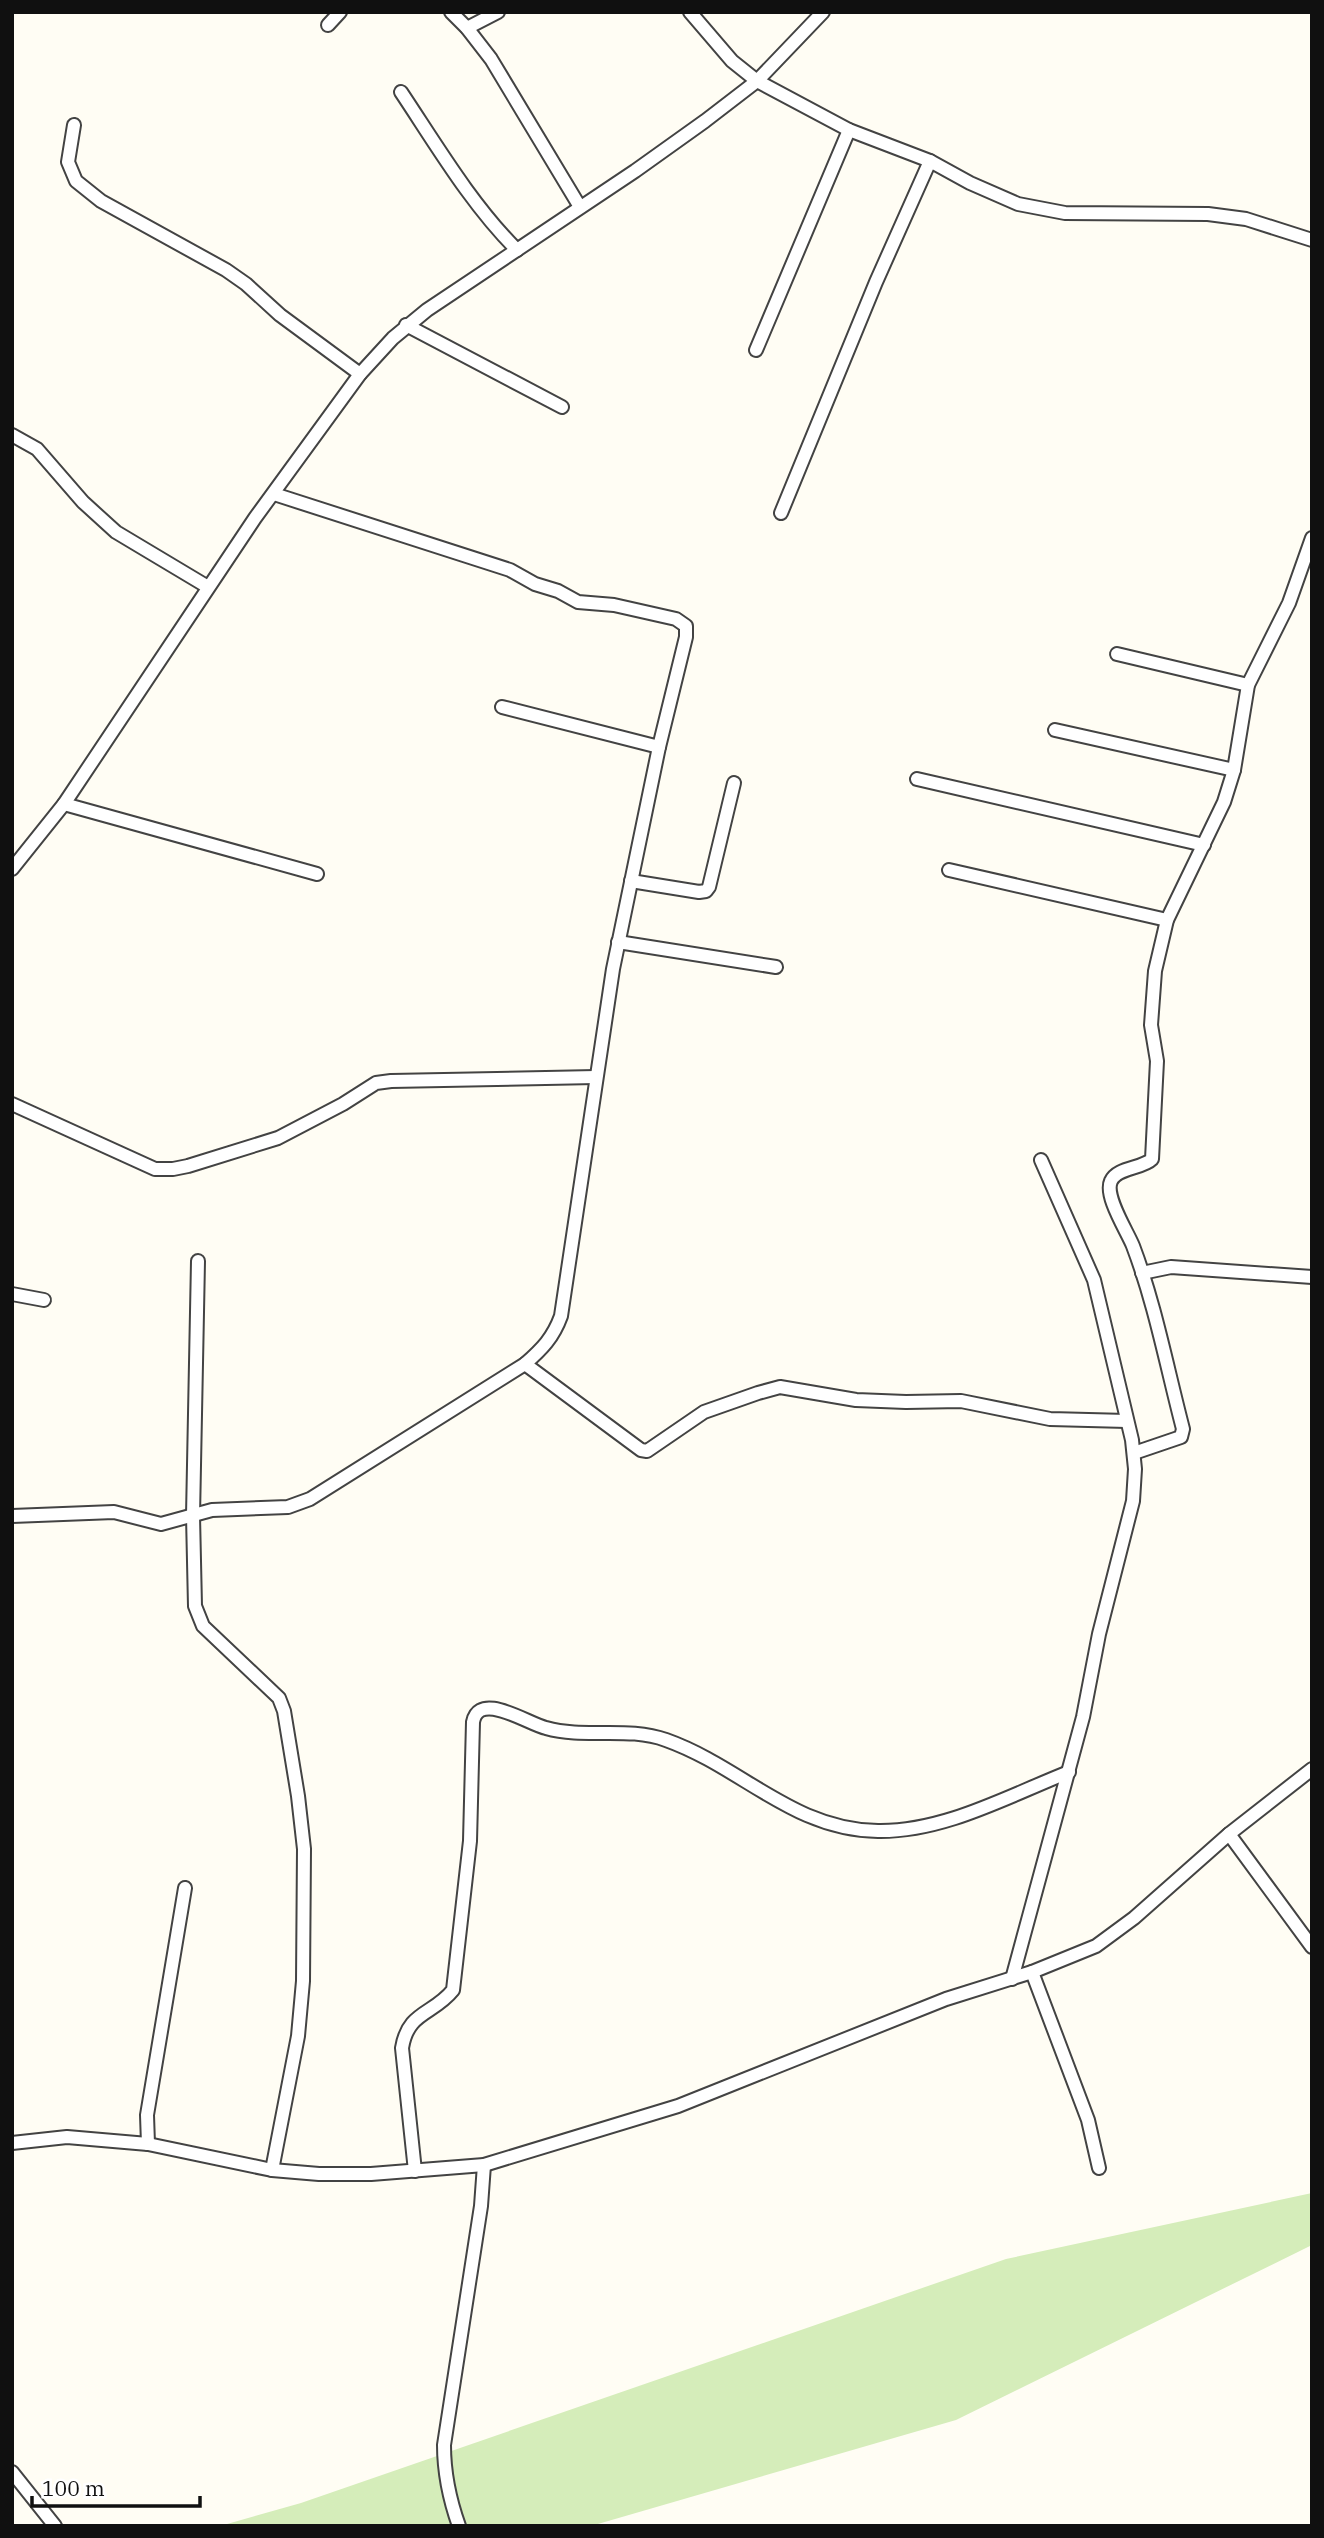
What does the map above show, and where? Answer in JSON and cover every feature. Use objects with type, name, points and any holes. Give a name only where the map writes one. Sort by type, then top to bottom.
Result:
[{"type":"street","points":[[328,25],[340,12]]},
{"type":"street","points":[[451,12],[467,27],[491,59],[580,206]]},
{"type":"street","points":[[467,27],[498,12]]},
{"type":"street","points":[[690,12],[732,61],[757,81],[849,130],[930,161],[970,183],[1018,204],[1065,213],[1208,214],[1246,219],[1312,240]]},
{"type":"street","points":[[12,869],[64,804],[208,587],[360,373],[406,325],[580,206],[635,172],[757,81],[823,12]]},
{"type":"street","points":[[401,92],[472,199],[517,250]]},
{"type":"street","points":[[74,125],[68,162],[76,181],[101,201],[236,277],[280,315],[360,373]]},
{"type":"street","points":[[756,350],[849,130]]},
{"type":"street","points":[[781,513],[930,161]]},
{"type":"street","points":[[406,325],[562,407]]},
{"type":"street","points":[[12,435],[37,449],[83,502],[116,532],[208,587]]},
{"type":"street","points":[[12,1516],[114,1512],[161,1524],[221,1509],[288,1507],[310,1499],[525,1364],[555,1333],[561,1316],[618,942],[659,747],[686,636],[686,626],[676,619],[614,605],[578,602],[510,570],[274,494]]},
{"type":"street","points":[[1134,1453],[1174,1441],[1181,1437],[1183,1429],[1142,1273],[1133,1245],[1110,1194],[1110,1182],[1116,1174],[1146,1165],[1152,1159],[1157,1061],[1151,1025],[1156,971],[1167,920],[1219,817],[1234,770],[1248,685],[1289,603],[1312,538]]},
{"type":"street","points":[[1118,654],[1248,685]]},
{"type":"street","points":[[502,707],[659,747]]},
{"type":"street","points":[[1055,730],[1234,770]]},
{"type":"street","points":[[917,779],[1204,845]]},
{"type":"street","points":[[631,881],[706,891],[734,783]]},
{"type":"street","points":[[64,804],[317,874]]},
{"type":"street","points":[[949,870],[1167,920]]},
{"type":"street","points":[[618,942],[776,967]]},
{"type":"street","points":[[12,1104],[155,1169],[173,1169],[278,1138],[343,1104],[376,1083],[596,1077]]},
{"type":"street","points":[[1012,1979],[1083,1717],[1099,1634],[1133,1501],[1134,1453],[1094,1280],[1041,1160]]},
{"type":"street","points":[[198,1261],[193,1516],[195,1606],[203,1626],[279,1698],[284,1711],[304,1849],[302,2002],[272,2169]]},
{"type":"street","points":[[1142,1273],[1171,1267],[1312,1277]]},
{"type":"street","points":[[12,1294],[44,1300]]},
{"type":"street","points":[[525,1364],[641,1450],[647,1451],[704,1412],[780,1387],[856,1400],[961,1401],[1050,1419],[1127,1421]]},
{"type":"street","points":[[415,2171],[402,2048],[404,2034],[410,2023],[441,2002],[453,1990],[470,1841],[473,1722],[475,1714],[481,1709],[496,1709],[544,1728],[565,1732],[635,1734],[663,1739],[688,1748],[803,1815],[849,1829],[911,1830],[950,1820],[1069,1772]]},
{"type":"street","points":[[12,2143],[67,2137],[148,2144],[272,2169],[319,2174],[415,2171],[484,2165],[678,2106],[946,1999],[1032,1972],[1096,1946],[1134,1918],[1229,1834],[1312,1769]]},
{"type":"street","points":[[1229,1834],[1312,1947]]},
{"type":"street","points":[[148,2144],[147,2115],[185,1888]]},
{"type":"street","points":[[1032,1972],[1084,2108],[1099,2168]]},
{"type":"street","points":[[458,2526],[448,2493],[444,2445],[481,2206],[484,2165]]},
{"type":"street","points":[[12,2472],[55,2526]]},
{"type":"green space","points":[[1312,2193],[1312,2245],[956,2420],[591,2526],[220,2526],[301,2503],[1006,2259]]}]
